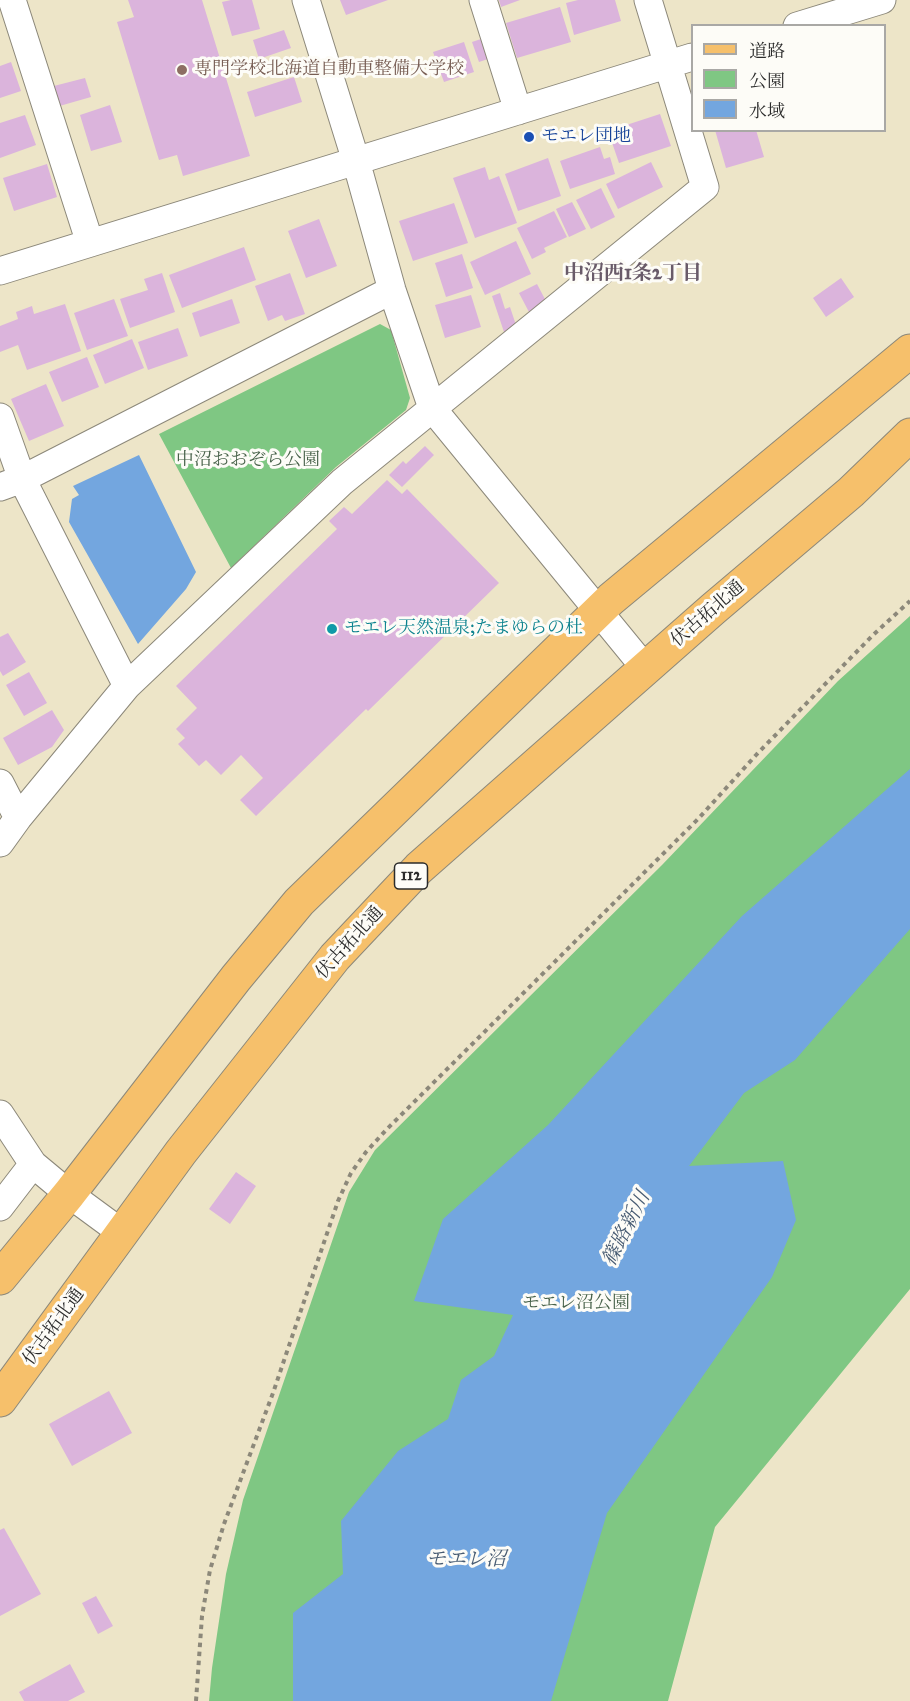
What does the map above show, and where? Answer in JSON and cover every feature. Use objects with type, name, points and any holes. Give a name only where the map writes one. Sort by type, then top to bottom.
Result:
[{"type":"main road","points":[[0,1278],[69,1194],[236,978],[299,902],[611,599],[910,351]]},
{"type":"main road","name":"伏古拓北通","points":[[0,1400],[181,1152],[335,957],[419,868],[645,668],[851,492],[910,435]]},
{"type":"street","points":[[12,0],[90,243]]},
{"type":"street","points":[[306,0],[356,161],[392,290],[432,408],[645,668]]},
{"type":"street","points":[[483,0],[518,111]]},
{"type":"street","points":[[648,0],[680,60],[691,116]]},
{"type":"street","points":[[804,24],[882,0]]},
{"type":"street","points":[[0,271],[680,60]]},
{"type":"street","points":[[0,843],[127,686],[342,482],[705,187],[694,132]]},
{"type":"street","points":[[11,483],[392,290]]},
{"type":"street","points":[[0,417],[11,483],[127,686]]},
{"type":"street","points":[[0,783],[18,818]]},
{"type":"street","points":[[0,1114],[33,1164],[122,1233]]},
{"type":"street","points":[[0,1207],[33,1164]]},
{"type":"path","points":[[196,1701],[202,1616],[210,1570],[224,1524],[273,1393],[338,1201],[351,1173],[387,1129],[699,818],[756,754],[873,635],[910,601]]},
{"type":"green space","name":"中沼おおぞら公園","points":[[380,324],[391,330],[410,398],[406,410],[336,467],[231,568],[159,434]]},
{"type":"green space","name":"モエレ沼公園","points":[[910,616],[910,1289],[715,1527],[668,1701],[209,1701],[226,1574],[243,1500],[349,1192],[375,1150],[662,865],[838,681]]},
{"type":"water","points":[[139,455],[196,572],[186,589],[138,644],[69,522],[72,499],[79,495],[73,486]]},
{"type":"water","name":"モエレ沼","points":[[910,769],[910,929],[795,1060],[744,1093],[689,1166],[783,1161],[796,1220],[772,1277],[607,1513],[551,1701],[293,1701],[293,1613],[343,1574],[341,1521],[398,1451],[448,1419],[461,1380],[494,1356],[513,1315],[414,1301],[443,1219],[548,1125],[742,916]]},
{"type":"building","points":[[128,0],[202,0],[250,156],[183,176],[177,155],[159,160],[117,22],[134,17]]},
{"type":"building","points":[[252,0],[260,29],[232,36],[222,2]]},
{"type":"building","points":[[340,0],[388,0],[346,15]]},
{"type":"building","points":[[499,0],[520,0],[501,7]]},
{"type":"building","points":[[578,0],[615,0],[621,21],[574,35],[566,3]]},
{"type":"building","points":[[560,7],[571,42],[517,58],[506,23]]},
{"type":"building","points":[[284,30],[291,48],[259,59],[253,40]]},
{"type":"building","points":[[484,38],[491,58],[479,62],[472,42]]},
{"type":"building","points":[[464,42],[474,72],[444,82],[433,52]]},
{"type":"building","points":[[11,62],[21,91],[0,98],[0,66]]},
{"type":"building","points":[[294,77],[302,102],[255,117],[247,92]]},
{"type":"building","points":[[85,78],[91,97],[56,107],[50,87]]},
{"type":"building","points":[[110,105],[122,142],[91,151],[80,115]]},
{"type":"building","points":[[660,114],[671,146],[619,163],[608,131]]},
{"type":"building","points":[[25,115],[36,145],[0,158],[0,123]]},
{"type":"building","points":[[716,132],[757,132],[764,157],[726,168]]},
{"type":"building","points":[[600,147],[604,159],[610,157],[615,174],[570,189],[560,161]]},
{"type":"building","points":[[548,158],[561,196],[518,211],[505,174]]},
{"type":"building","points":[[651,162],[663,187],[618,209],[606,184]]},
{"type":"building","points":[[47,164],[57,197],[14,211],[3,178]]},
{"type":"building","points":[[485,167],[489,180],[499,176],[517,223],[475,238],[453,178]]},
{"type":"building","points":[[601,188],[615,217],[591,229],[576,200]]},
{"type":"building","points":[[572,202],[586,229],[569,237],[556,209]]},
{"type":"building","points":[[454,203],[468,243],[413,261],[399,221]]},
{"type":"building","points":[[554,211],[567,237],[544,248],[546,252],[532,259],[517,228]]},
{"type":"building","points":[[319,219],[337,266],[306,278],[288,231]]},
{"type":"building","points":[[516,241],[531,274],[485,295],[470,262]]},
{"type":"building","points":[[244,247],[256,280],[182,308],[169,275]]},
{"type":"building","points":[[462,254],[473,288],[446,297],[435,263]]},
{"type":"building","points":[[162,273],[175,312],[130,328],[120,299],[148,290],[144,279]]},
{"type":"building","points":[[290,273],[305,314],[285,321],[282,315],[268,321],[255,286]]},
{"type":"building","points":[[841,278],[854,297],[826,317],[813,298]]},
{"type":"building","points":[[537,284],[547,303],[529,312],[519,293]]},
{"type":"building","points":[[500,293],[505,309],[510,307],[517,328],[504,332],[492,296]]},
{"type":"building","points":[[471,295],[481,327],[445,338],[435,305]]},
{"type":"building","points":[[114,299],[128,336],[87,350],[74,313]]},
{"type":"building","points":[[232,299],[240,323],[200,337],[192,313]]},
{"type":"building","points":[[65,304],[81,351],[27,370],[18,345],[0,352],[0,326],[18,319],[16,312],[32,306],[34,314]]},
{"type":"building","points":[[178,328],[188,356],[148,370],[138,342]]},
{"type":"building","points":[[132,339],[144,368],[105,384],[93,355]]},
{"type":"building","points":[[87,357],[99,387],[62,402],[49,372]]},
{"type":"building","points":[[46,384],[64,426],[29,441],[11,399]]},
{"type":"building","points":[[425,446],[434,455],[402,487],[389,475],[403,461],[406,464]]},
{"type":"building","name":"モエレ天然温泉;たまゆらの杜","points":[[387,480],[402,494],[407,489],[499,583],[256,816],[240,800],[263,778],[241,755],[221,775],[206,760],[199,766],[178,744],[185,738],[176,729],[197,708],[176,686],[337,529],[329,521],[344,507],[352,514]]},
{"type":"building","points":[[8,633],[26,662],[3,676],[0,671],[0,637]]},
{"type":"building","points":[[29,672],[47,703],[24,716],[6,685]]},
{"type":"building","points":[[52,710],[64,730],[52,747],[18,765],[3,738]]},
{"type":"building","points":[[236,1172],[256,1186],[230,1224],[209,1209]]},
{"type":"building","points":[[109,1391],[132,1433],[72,1466],[49,1424]]},
{"type":"building","points":[[4,1528],[41,1594],[0,1616],[0,1530]]},
{"type":"building","points":[[96,1596],[113,1626],[98,1634],[82,1603]]},
{"type":"building","points":[[70,1664],[85,1692],[68,1701],[24,1701],[19,1692]]},
{"type":"place","name":"専門学校北海道自動車整備大学校","points":[[182,70]]},
{"type":"place","name":"モエレ団地","points":[[529,137]]},
{"type":"place","name":"モエレ天然温泉;たまゆらの杜","points":[[332,629]]},
{"type":"district","name":"中沼西1条2丁目","points":[[633,274]]},
{"type":"water label","name":"篠路新川","points":[[627,1229]]}]
